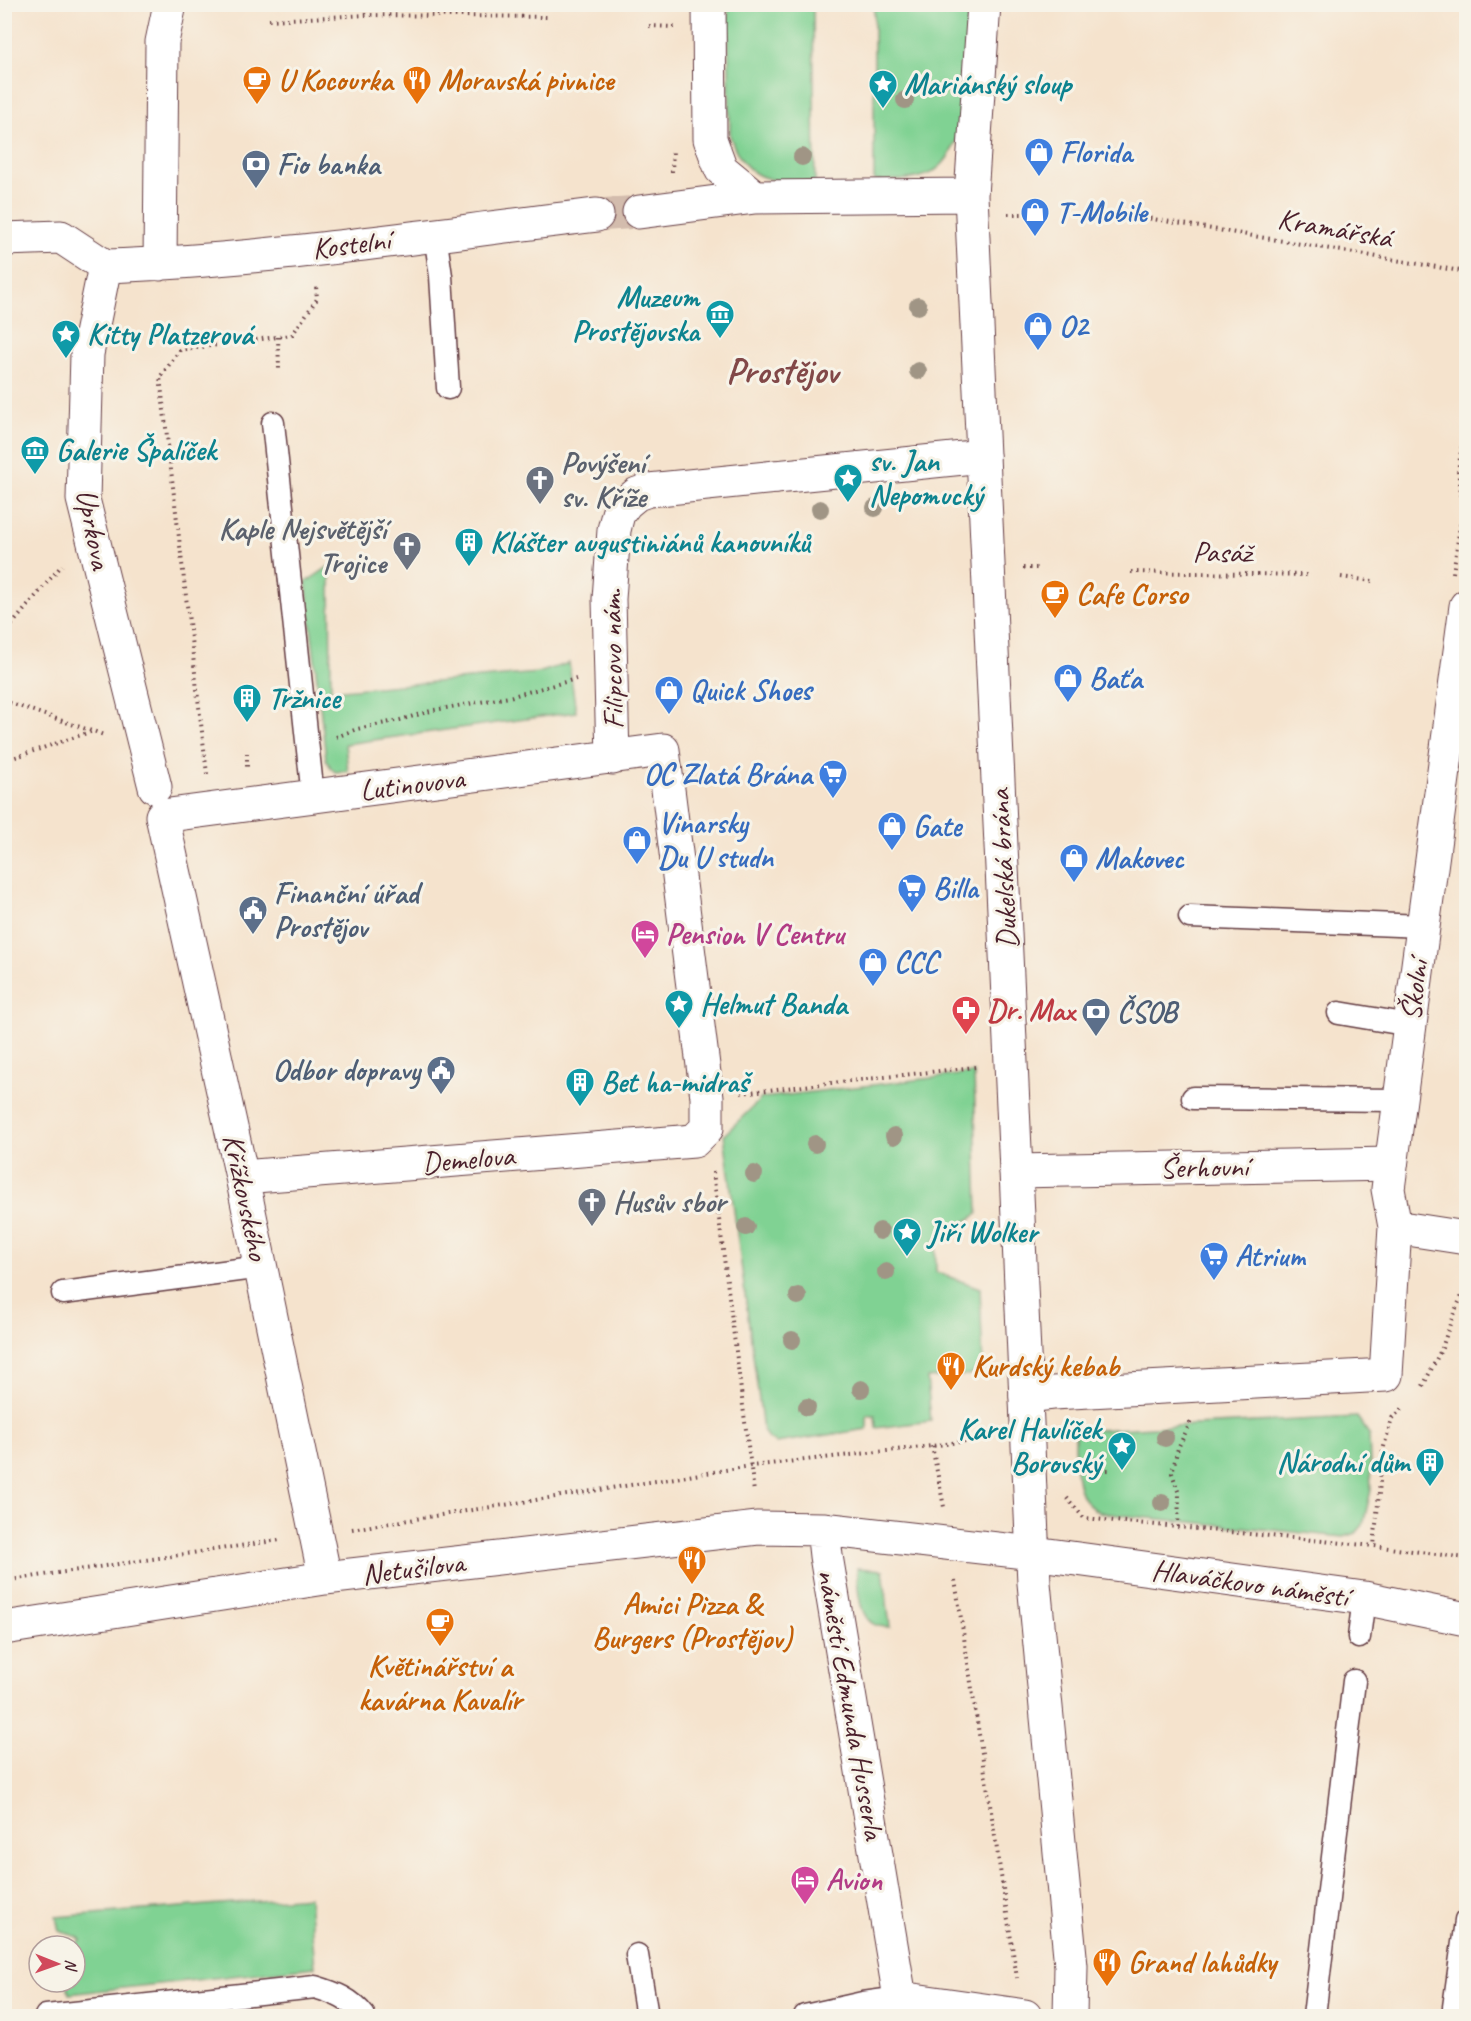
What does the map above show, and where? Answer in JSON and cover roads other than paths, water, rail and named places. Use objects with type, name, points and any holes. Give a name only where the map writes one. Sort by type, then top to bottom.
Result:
[{"type":"street","points":[[160,264],[162,42],[170,4]]},
{"type":"street","points":[[709,4],[710,139],[722,169],[755,197]]},
{"type":"street","name":"Dukelská brána","points":[[984,4],[971,195],[1016,1171]]},
{"type":"street","points":[[639,212],[755,197],[971,195]]},
{"type":"street","name":"Kostelní","points":[[105,266],[160,264],[312,249],[597,215]]},
{"type":"street","points":[[4,239],[61,237],[105,266]]},
{"type":"street","name":"Uprkova","points":[[105,266],[87,354],[83,499],[158,802]]},
{"type":"street","name":"Filipcovo nám.","points":[[614,758],[609,599],[612,543],[618,514],[626,503],[640,492],[657,488],[983,456]]},
{"type":"street","name":"Školní","points":[[1026,1396],[1386,1375],[1395,1227],[1388,1189],[1467,606]]},
{"type":"street","name":"Lutinovova","points":[[158,802],[210,810],[663,750],[703,1122]]},
{"type":"street","name":"Křížkovského","points":[[158,802],[242,1177],[325,1578]]},
{"type":"street","name":"Demelova","points":[[242,1177],[703,1122]]},
{"type":"street","name":"Šerhovní","points":[[1016,1171],[1391,1164]]},
{"type":"street","points":[[1016,1171],[1035,1594],[1071,1966],[1070,2016]]},
{"type":"street","points":[[1395,1227],[1467,1238]]},
{"type":"street","name":"Netušilova","points":[[4,1628],[325,1578],[758,1528],[823,1529]]},
{"type":"street","name":"náměstí Edmunda Husserla","points":[[900,1998],[823,1529],[1033,1552]]},
{"type":"street","name":"Hlaváčkovo náměstí","points":[[1033,1552],[1364,1598],[1467,1619]]},
{"type":"street","points":[[900,1998],[1024,2016]]},
{"type":"lane","points":[[435,234],[441,276],[447,388]]},
{"type":"lane","points":[[273,423],[313,797]]},
{"type":"lane","points":[[1191,917],[1423,926]]},
{"type":"lane","points":[[1339,1013],[1410,1025]]},
{"type":"lane","points":[[1193,1098],[1399,1100]]},
{"type":"lane","points":[[63,1293],[261,1267]]},
{"type":"lane","points":[[1359,1637],[1364,1598]]},
{"type":"lane","points":[[1314,2016],[1354,1681]]},
{"type":"lane","points":[[1454,2007],[1467,1921]]},
{"type":"lane","points":[[637,1955],[647,2016]]},
{"type":"lane","points":[[46,2016],[315,1987],[337,1994],[356,2006],[364,2016]]},
{"type":"lane","points":[[806,2016],[863,2003],[900,1998]]},
{"type":"tunnel","points":[[597,215],[639,212]]},
{"type":"place","name":"U Kocourka","points":[[257,106]]},
{"type":"place","name":"Moravská pivnice","points":[[417,106]]},
{"type":"place","name":"Mariánský sloup","points":[[883,110]]},
{"type":"place","name":"Florida","points":[[1039,178]]},
{"type":"place","name":"Fio banka","points":[[256,190]]},
{"type":"place","name":"T-Mobile","points":[[1035,238]]},
{"type":"place","name":"Muzeum Prostějovska","points":[[720,340]]},
{"type":"place","name":"O2","points":[[1038,352]]},
{"type":"place","name":"Kitty Platzerová","points":[[66,360]]},
{"type":"place","name":"Galerie Špalíček","points":[[35,476]]},
{"type":"place","name":"sv. Jan Nepomucký","points":[[848,504]]},
{"type":"place","name":"Povýšení sv. Kříže","points":[[540,506]]},
{"type":"place","name":"Klášter augustiniánů kanovníků","points":[[469,568]]},
{"type":"place","name":"Kaple Nejsvětější Trojice","points":[[407,572]]},
{"type":"place","name":"Cafe Corso","points":[[1055,620]]},
{"type":"place","name":"Baťa","points":[[1068,704]]},
{"type":"place","name":"Quick Shoes","points":[[669,716]]},
{"type":"place","name":"Tržnice","points":[[247,724]]},
{"type":"place","name":"OC Zlatá Brána","points":[[833,800]]},
{"type":"place","name":"Gate","points":[[892,852]]},
{"type":"place","name":"Vinarsky Du U studn","points":[[637,866]]},
{"type":"place","name":"Makovec","points":[[1074,884]]},
{"type":"place","name":"Billa","points":[[912,914]]},
{"type":"place","name":"Finanční úřad Prostějov","points":[[253,936]]},
{"type":"place","name":"Pension V Centru","points":[[645,960]]},
{"type":"place","name":"CCC","points":[[873,988]]},
{"type":"place","name":"Helmut Banda","points":[[679,1030]]},
{"type":"place","name":"Dr. Max","points":[[966,1036]]},
{"type":"place","name":"ČSOB","points":[[1096,1038]]},
{"type":"place","name":"Odbor dopravy","points":[[441,1096]]},
{"type":"place","name":"Bet ha-midraš","points":[[580,1108]]},
{"type":"place","name":"Husův sbor","points":[[592,1228]]},
{"type":"place","name":"Jiří Wolker","points":[[907,1258]]},
{"type":"place","name":"Atrium","points":[[1214,1282]]},
{"type":"place","name":"Kurdský kebab","points":[[951,1392]]},
{"type":"place","name":"Karel Havlíček Borovský","points":[[1122,1472]]},
{"type":"place","name":"Národní dům","points":[[1430,1488]]},
{"type":"place","name":"Amici Pizza & Burgers (Prostějov)","points":[[692,1586]]},
{"type":"place","name":"Květinářství a kavárna Kavalír","points":[[440,1648]]},
{"type":"place","name":"Avion","points":[[805,1906]]},
{"type":"place","name":"Grand lahůdky","points":[[1107,1988]]},
{"type":"district","name":"Prostějov","points":[[782,370]]}]
